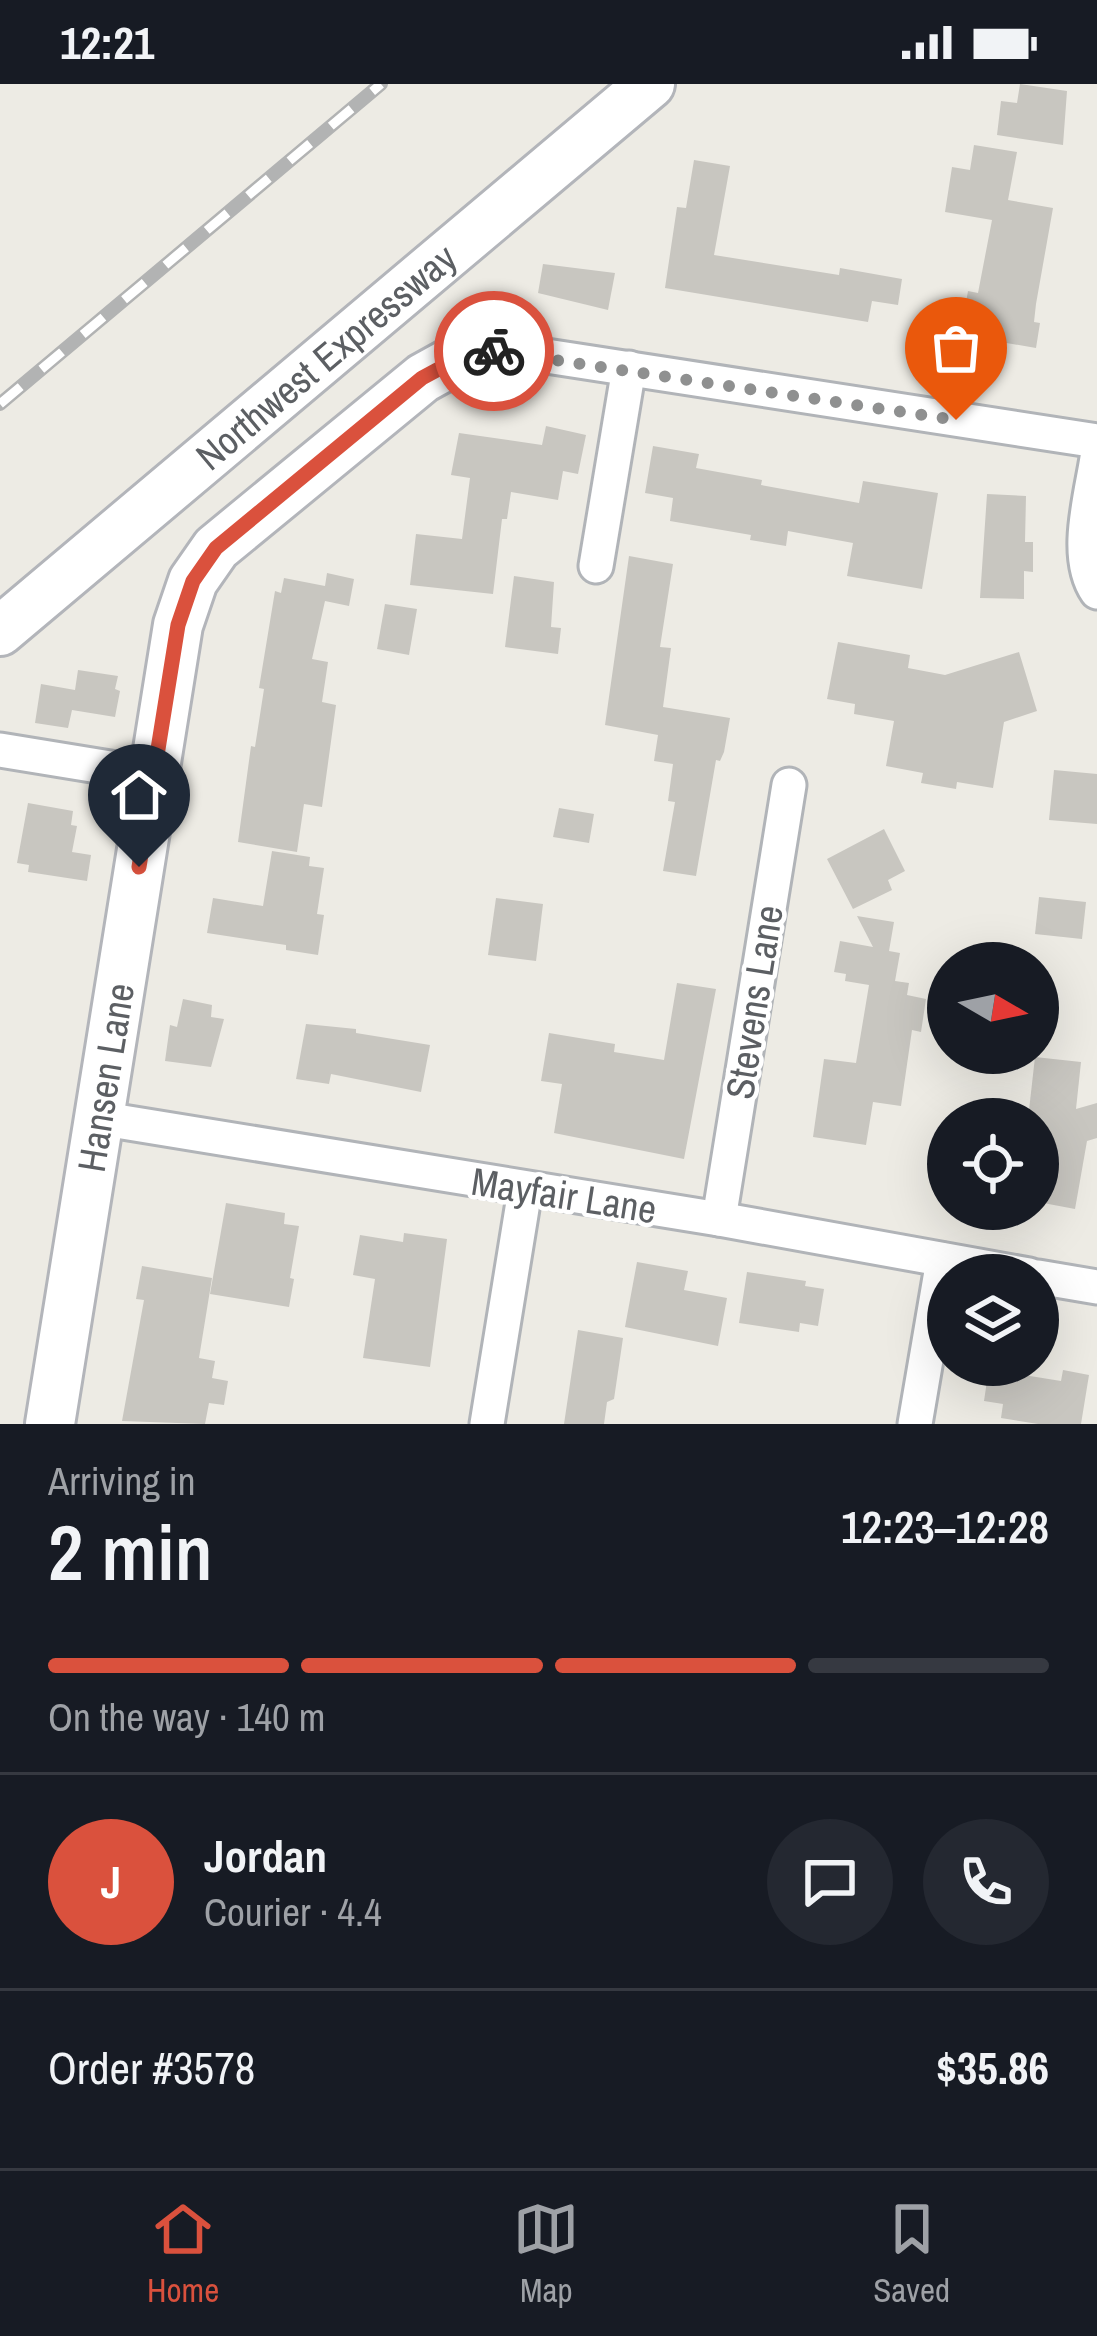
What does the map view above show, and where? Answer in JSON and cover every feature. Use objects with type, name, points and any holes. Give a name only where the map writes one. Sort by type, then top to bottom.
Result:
[{"type":"street","name":"Northwest Expressway","points":[[0,631],[650,84]]},
{"type":"street","points":[[461,357],[490,350],[526,353],[1097,441]]},
{"type":"street","name":"Hansen Lane","points":[[50,1424],[178,625],[193,581],[216,548],[422,378],[461,357]]},
{"type":"street","points":[[596,566],[629,368]]},
{"type":"street","points":[[1097,458],[1087,537],[1091,583],[1097,592]]},
{"type":"street","points":[[0,750],[153,775]]},
{"type":"street","name":"Stevens Lane","points":[[719,1219],[789,785]]},
{"type":"street","name":"Mayfair Lane","points":[[98,1118],[927,1257]]},
{"type":"street","points":[[487,1424],[525,1190]]},
{"type":"street","points":[[1059,1280],[1097,1287]]},
{"type":"street","points":[[915,1424],[927,1354]]},
{"type":"building","points":[[1020,84],[1067,91],[1063,145],[997,135],[1001,101],[1017,103]]},
{"type":"building","points":[[974,145],[1017,152],[1008,200],[1053,208],[1036,304],[1034,322],[1040,323],[1036,348],[995,341],[998,325],[963,319],[968,291],[978,293],[992,220],[945,212],[952,167],[970,170]]},
{"type":"building","points":[[694,160],[730,166],[714,255],[839,275],[840,268],[902,279],[898,305],[872,301],[868,322],[665,288],[677,207],[686,208]]},
{"type":"building","points":[[543,264],[615,273],[608,310],[538,293]]},
{"type":"building","points":[[546,426],[586,435],[578,474],[563,471],[558,500],[511,492],[507,519],[502,519],[493,594],[410,585],[416,534],[462,539],[470,478],[451,475],[459,433],[542,445]]},
{"type":"building","points":[[653,446],[699,454],[696,468],[859,503],[863,481],[938,493],[922,589],[847,576],[853,543],[788,531],[786,546],[670,521],[673,498],[645,493]]},
{"type":"building","points":[[987,494],[1026,496],[1025,542],[1033,542],[1033,572],[1024,571],[1024,599],[980,598]]},
{"type":"building","points":[[629,556],[673,564],[660,647],[671,648],[663,707],[730,718],[724,752],[716,760],[696,876],[663,871],[675,802],[668,801],[673,764],[654,761],[658,735],[605,725]]},
{"type":"building","points":[[327,573],[354,579],[349,606],[325,601],[312,659],[328,662],[322,702],[336,705],[322,807],[304,804],[297,852],[238,842],[275,591],[281,593],[284,578],[325,586]]},
{"type":"building","points":[[514,576],[554,582],[551,627],[561,628],[558,654],[505,647]]},
{"type":"building","points":[[385,604],[417,609],[409,655],[377,649]]},
{"type":"building","points":[[838,642],[910,655],[908,668],[945,675],[1019,652],[1037,711],[1004,722],[993,788],[921,783],[923,773],[886,766],[894,721],[854,714],[855,704],[827,699]]},
{"type":"building","points":[[78,670],[118,676],[115,717],[72,710],[68,728],[35,723],[41,684],[75,690]]},
{"type":"building","points":[[1054,770],[1097,774],[1097,824],[1049,820]]},
{"type":"building","points":[[28,803],[73,811],[71,825],[77,826],[72,852],[91,855],[87,881],[28,872],[29,865],[17,863]]},
{"type":"building","points":[[559,808],[594,814],[589,843],[553,837]]},
{"type":"building","points":[[884,829],[905,871],[888,880],[892,890],[853,909],[827,859]]},
{"type":"building","points":[[272,851],[310,857],[309,866],[324,868],[317,914],[324,915],[318,955],[207,933],[213,898],[263,906]]},
{"type":"building","points":[[1039,897],[1086,902],[1082,939],[1035,934]]},
{"type":"building","points":[[496,898],[543,904],[536,961],[488,955]]},
{"type":"building","points":[[857,916],[894,922],[889,951],[900,953],[895,981],[909,983],[907,995],[926,999],[921,1032],[912,1030],[901,1106],[873,1102],[866,1145],[813,1137],[824,1059],[856,1063],[869,985],[845,981],[846,974],[834,972],[840,941],[873,947]]},
{"type":"building","points":[[677,983],[716,989],[684,1159],[554,1133],[562,1084],[541,1081],[549,1033],[615,1044],[614,1052],[664,1060]]},
{"type":"building","points":[[183,999],[212,1005],[211,1017],[224,1019],[211,1067],[165,1061],[170,1025],[177,1027]]},
{"type":"building","points":[[306,1024],[430,1045],[421,1092],[331,1074],[329,1084],[296,1079]]},
{"type":"building","points":[[1059,1060],[1081,1062],[1076,1109],[1097,1103],[1097,1138],[1087,1141],[1075,1209],[1059,1206],[1059,1098],[1030,1098],[1033,1074],[1059,1074]]},
{"type":"building","points":[[226,1203],[285,1213],[284,1224],[299,1226],[289,1307],[210,1294]]},
{"type":"building","points":[[404,1233],[447,1239],[430,1367],[363,1358],[375,1279],[353,1275],[360,1235],[403,1242]]},
{"type":"building","points":[[637,1262],[688,1271],[684,1290],[727,1298],[718,1346],[625,1327]]},
{"type":"building","points":[[142,1266],[212,1278],[199,1358],[215,1361],[212,1378],[228,1381],[224,1405],[209,1403],[205,1424],[122,1421],[144,1300],[136,1299]]},
{"type":"building","points":[[747,1272],[806,1281],[805,1286],[824,1289],[818,1326],[800,1323],[799,1332],[739,1323]]},
{"type":"building","points":[[578,1330],[623,1338],[614,1399],[607,1402],[604,1424],[564,1424]]},
{"type":"building","points":[[1063,1370],[1089,1375],[1081,1424],[1001,1418],[1003,1404],[984,1401],[986,1386],[1059,1386]]},
{"type":"railway","points":[[0,404],[381,84]]},
{"type":"way so far","points":[[494,351],[956,420]]},
{"type":"route","points":[[139,867],[178,625],[193,581],[216,548],[422,378],[461,357],[494,351]]}]
